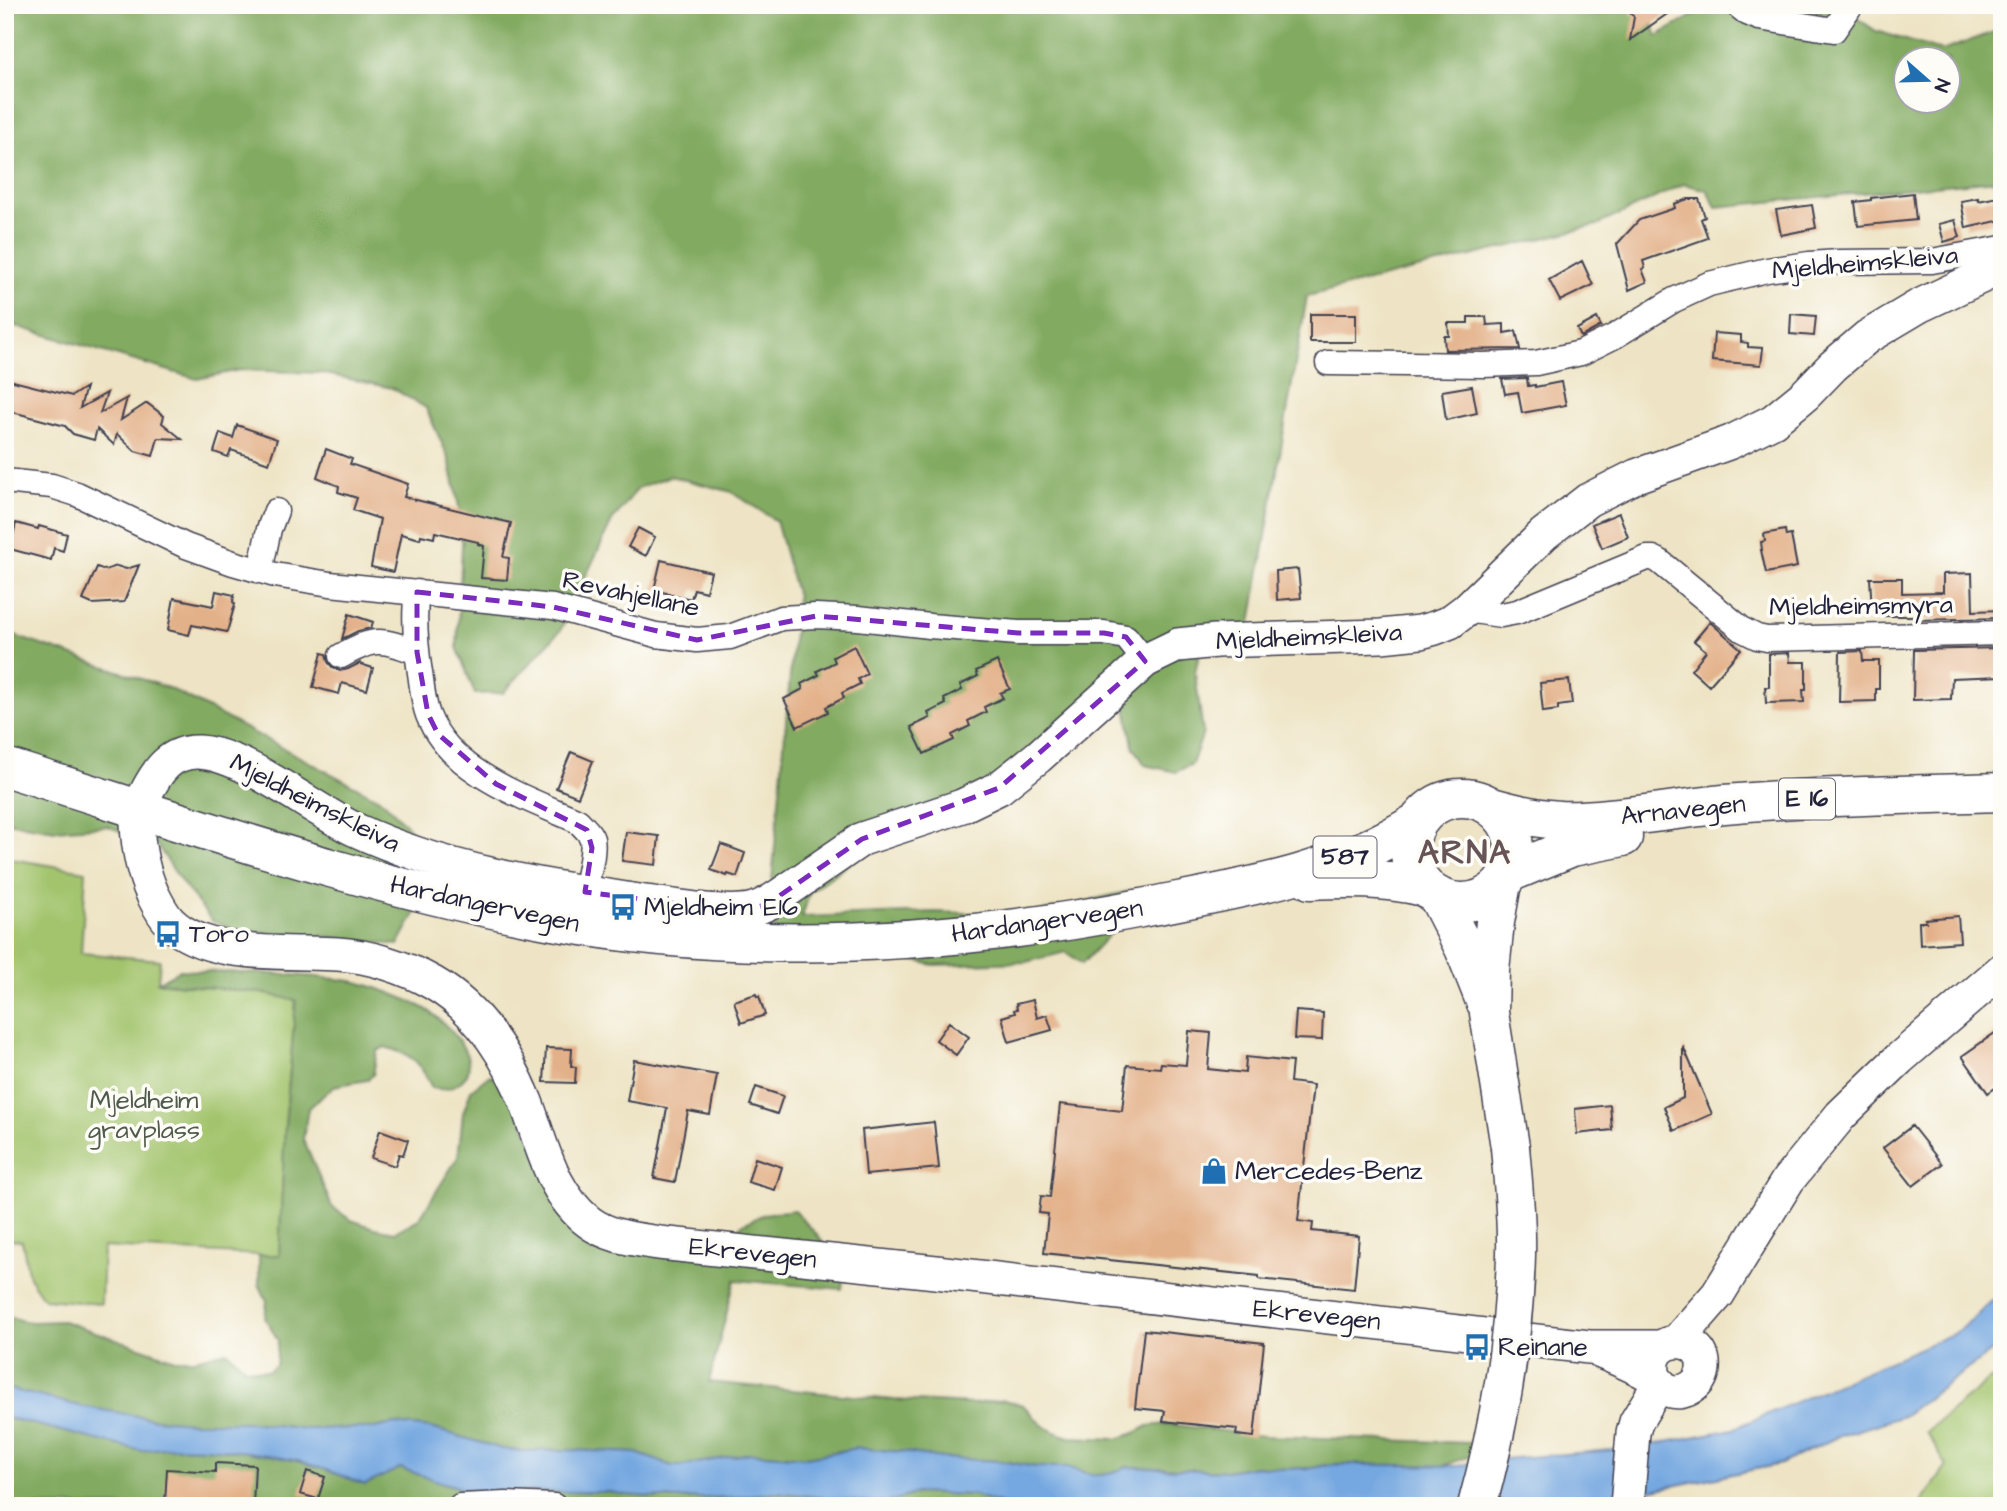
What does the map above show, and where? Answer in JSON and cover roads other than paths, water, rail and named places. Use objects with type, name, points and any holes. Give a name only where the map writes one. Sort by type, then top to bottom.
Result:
[{"type":"main road","name":"Mjeldheimskleiva","points":[[141,809],[158,771],[165,763],[182,754],[209,753],[251,770],[358,831],[448,864],[585,892],[666,905],[750,910],[766,905],[862,839],[962,806],[999,788],[1038,757],[1145,661],[1178,645],[1197,642],[1381,636],[1420,632],[1450,622],[1466,610],[1544,534],[1588,500],[1636,476],[1731,442],[1773,421],[1867,337],[1919,306],[2002,267]]},
{"type":"main road","name":"Hardangervegen","points":[[5,767],[245,842],[453,901],[556,922],[653,935],[778,944],[887,941],[1024,928],[1270,883],[1359,878],[1400,882],[1431,892]]},
{"type":"main road","name":"Arnavegen","points":[[1492,807],[1522,815],[1580,821],[1760,802],[2002,792]]},
{"type":"main road","name":"E 16","points":[[1417,822],[1428,809],[1443,800],[1460,797],[1477,799],[1492,807]]},
{"type":"main road","points":[[1477,1506],[1500,1411],[1514,1304],[1516,1251],[1510,1147],[1489,1013],[1493,934],[1514,851],[1512,834],[1504,819],[1492,807]]},
{"type":"main road","name":"Ekrevegen","points":[[141,809],[140,861],[153,895],[170,922],[191,936],[216,946],[245,951],[340,954],[367,958],[400,968],[430,982],[468,1010],[493,1039],[516,1079],[545,1158],[568,1202],[589,1222],[614,1235],[659,1243],[1538,1340],[1589,1348],[1623,1360],[1671,1362]]},
{"type":"main road","name":"Arnavegen","points":[[1506,878],[1572,847],[1656,832],[1811,818],[2002,809]]},
{"type":"main road","name":"Hardangervegen","points":[[1270,883],[1378,844],[1417,822]]},
{"type":"main road","points":[[1417,822],[1410,838],[1409,855],[1414,872],[1431,892],[1464,948],[1489,1013]]},
{"type":"main road","name":"E 16","points":[[1431,892],[1455,902],[1473,901],[1489,895],[1506,878]]},
{"type":"main road","points":[[1627,1506],[1636,1422],[1671,1362],[1718,1294],[1788,1180],[1841,1115],[1899,1059],[2002,970]]},
{"type":"street","points":[[1737,5],[1759,18],[1834,30],[1851,5]]},
{"type":"street","name":"Mjeldheimskleiva","points":[[1328,363],[1484,366],[1536,363],[1581,353],[1674,300],[1709,284],[1767,270],[1809,264],[1932,261],[2002,247]]},
{"type":"street","name":"Revahjellane","points":[[5,481],[52,486],[77,494],[186,546],[233,563],[260,571],[330,584],[553,607],[656,635],[697,640],[730,637],[781,618],[816,616],[1018,633],[1104,633],[1126,637],[1145,661]]},
{"type":"street","points":[[260,571],[269,529],[276,511]]},
{"type":"street","name":"Mjeldheimsmyra","points":[[1466,610],[1501,615],[1517,612],[1647,558],[1653,558],[1743,630],[1757,637],[1767,639],[2002,633]]},
{"type":"street","points":[[418,592],[417,652],[428,714],[438,734],[454,753],[496,784],[578,821],[587,830],[592,839],[592,848],[585,892]]},
{"type":"street","points":[[341,656],[364,644],[376,642],[392,643],[417,652]]},
{"type":"street","points":[[460,1506],[554,1506]]},
{"type":"water","points":[[2002,1291],[2002,1344],[1903,1416],[1837,1437],[1781,1464],[1629,1495],[1551,1504],[1521,1505],[1493,1500],[1377,1503],[1367,1506],[1008,1506],[974,1495],[917,1493],[889,1502],[870,1503],[775,1492],[736,1497],[676,1499],[609,1492],[492,1494],[460,1488],[400,1468],[365,1485],[311,1465],[257,1454],[177,1447],[142,1451],[5,1417],[5,1388],[80,1406],[154,1419],[250,1422],[306,1429],[375,1428],[394,1424],[431,1428],[502,1449],[636,1453],[672,1466],[751,1453],[807,1457],[857,1448],[1037,1467],[1066,1467],[1093,1475],[1129,1467],[1227,1471],[1256,1466],[1285,1469],[1332,1464],[1458,1466],[1480,1461],[1635,1448],[1733,1429],[1955,1333]]},
{"type":"place","name":"Mjeldheim E16","points":[[623,907]]},
{"type":"place","name":"Toro","points":[[168,934]]},
{"type":"place","name":"Mercedes-Benz","points":[[1214,1171]]},
{"type":"place","name":"Reinane","points":[[1477,1347]]},
{"type":"district","name":"ARNA","points":[[1465,853]]},
{"type":"park label","name":"Mjeldheim gravplass","points":[[144,1115]]}]
